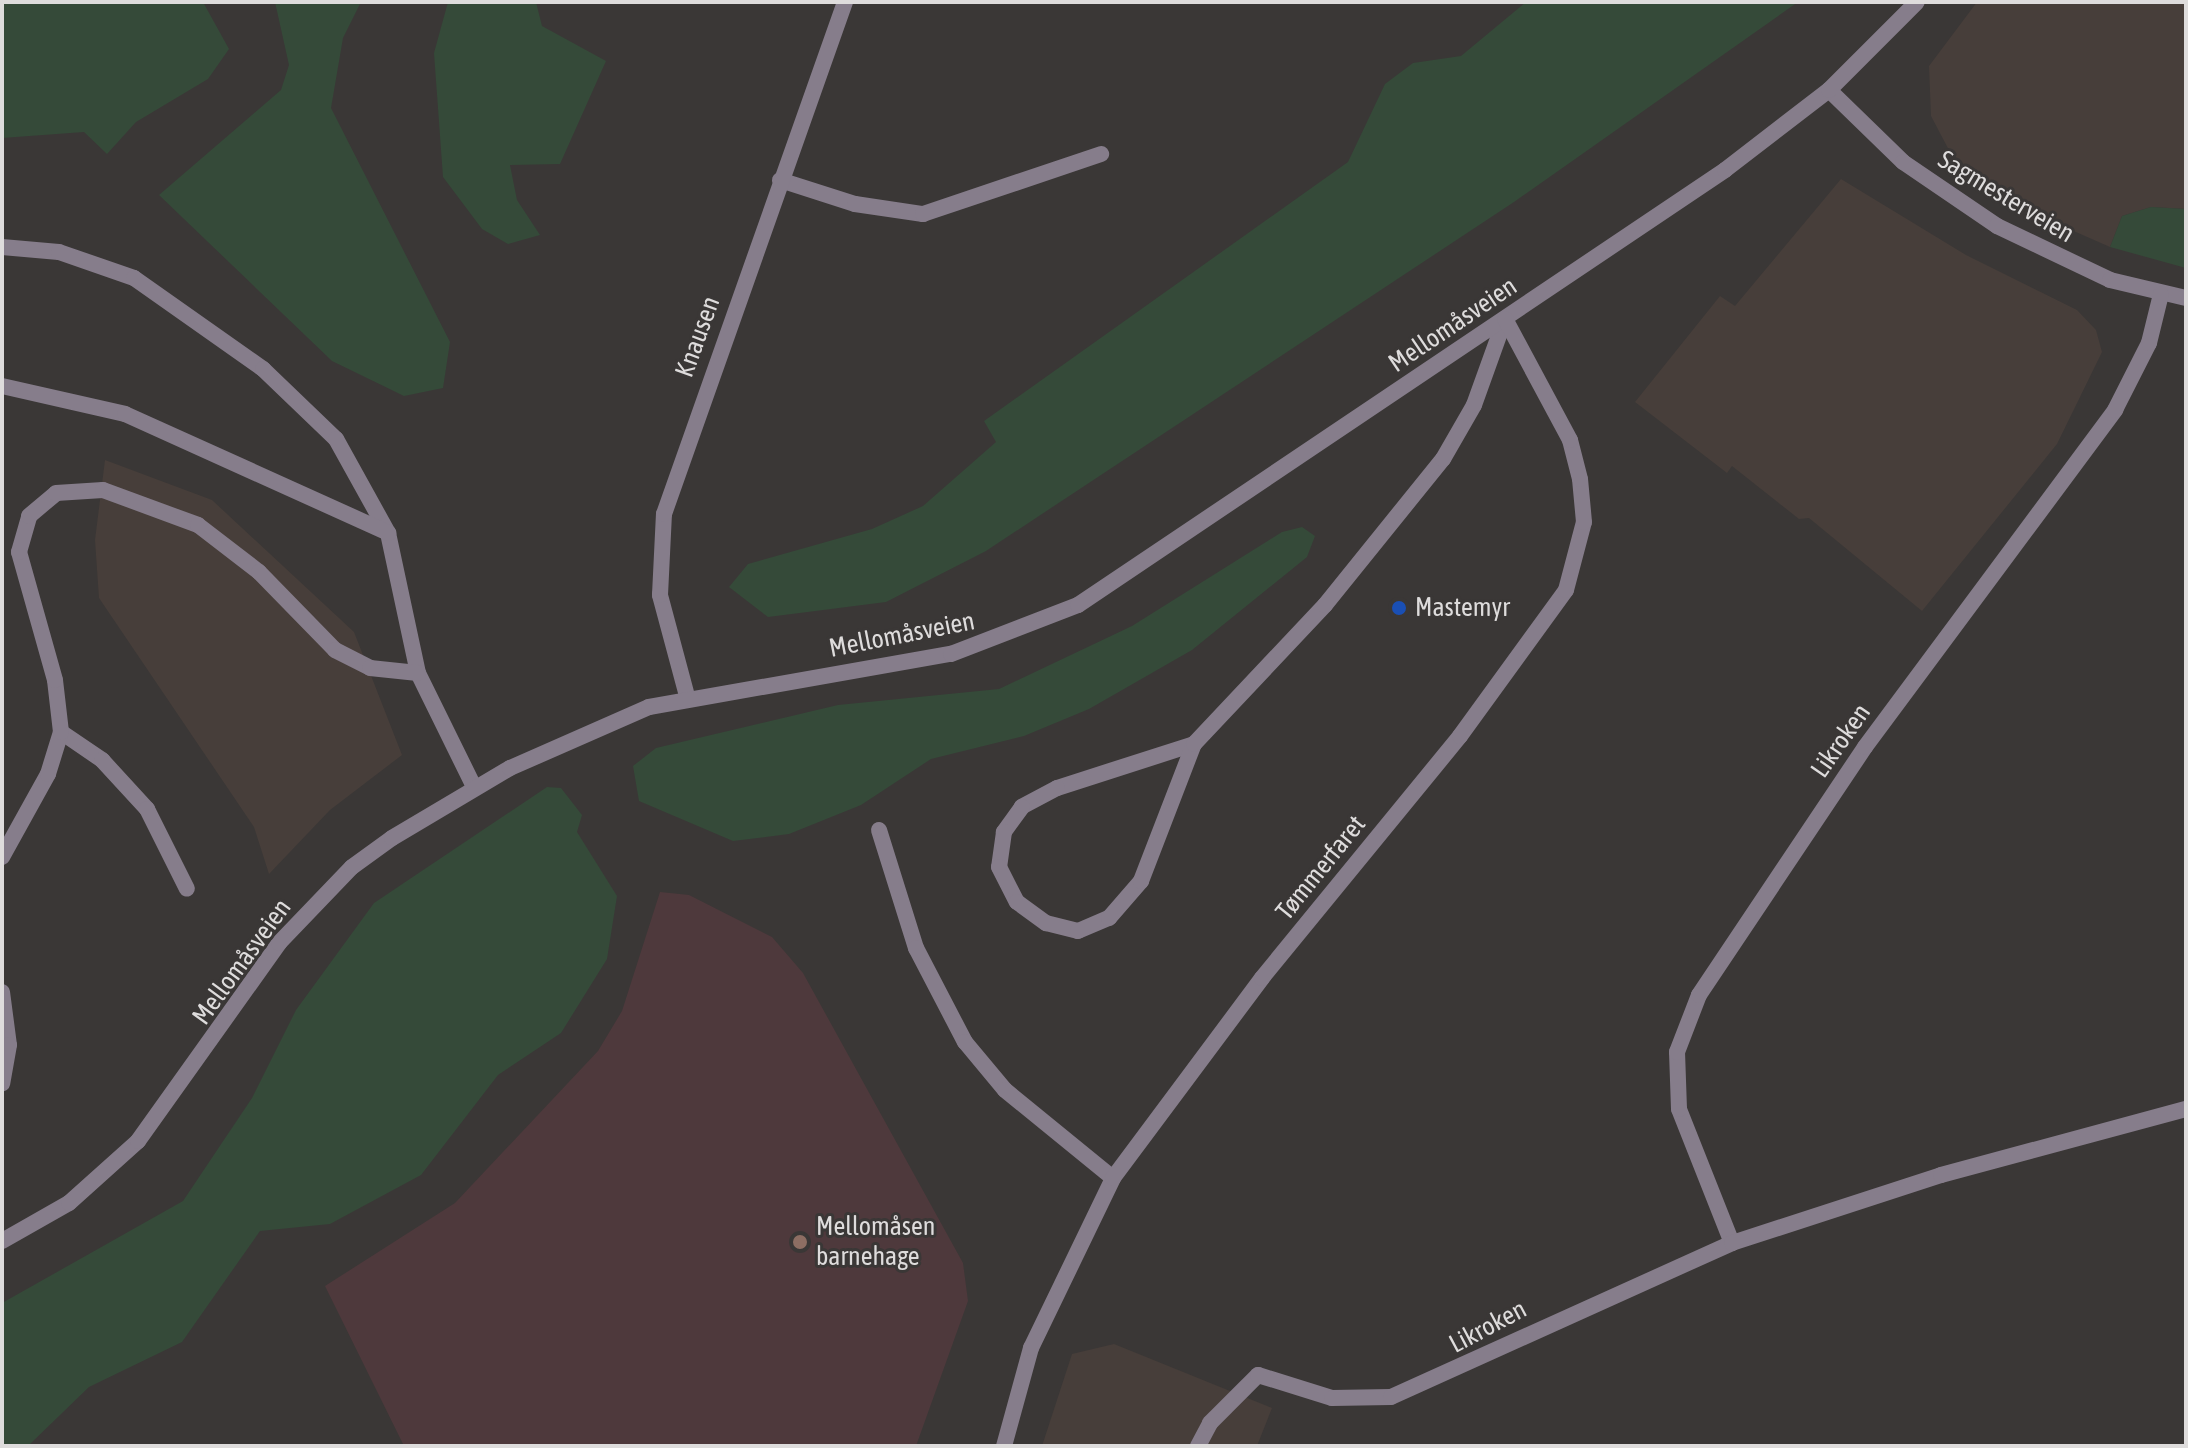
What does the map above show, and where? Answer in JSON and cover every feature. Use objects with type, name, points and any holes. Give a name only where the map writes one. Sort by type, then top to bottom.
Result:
[{"type":"street","name":"Knausen","points":[[687,696],[660,595],[664,514],[845,2]]},
{"type":"street","name":"Mellomåsveien","points":[[2,1241],[69,1203],[138,1141],[279,943],[352,867],[474,787],[611,722],[687,696],[907,664],[1034,626],[1199,528],[1505,319],[1829,90],[1917,2]]},
{"type":"street","name":"Sagmesterveien","points":[[1829,90],[1903,162],[1997,226],[2061,260],[2161,294],[2186,298]]},
{"type":"street","points":[[780,180],[855,204],[923,214],[1101,154]]},
{"type":"street","points":[[2,247],[98,262],[208,325],[336,439],[388,533],[418,673],[474,787]]},
{"type":"street","name":"Likroken","points":[[1732,1243],[1679,1109],[1677,1052],[1699,995],[1865,747],[2115,410],[2149,343],[2161,294]]},
{"type":"street","points":[[1194,744],[1057,788],[1022,807],[1004,832],[999,867],[1017,902],[1046,923],[1078,931],[1109,918],[1141,881],[1194,744],[1325,605],[1443,459],[1474,405],[1505,319]]},
{"type":"street","name":"Tømmerfaret","points":[[1004,1446],[1042,1321],[1113,1178],[1262,978],[1460,736],[1566,590],[1584,522],[1580,479],[1570,440],[1505,319]]},
{"type":"street","points":[[2,386],[139,419],[388,533]]},
{"type":"street","points":[[2,857],[48,774],[61,732],[55,680],[22,578],[20,534],[40,505],[76,489],[103,490],[198,525],[259,572],[335,650],[370,668],[418,673]]},
{"type":"street","points":[[61,732],[102,760],[147,809],[187,889]]},
{"type":"street","points":[[879,830],[916,948],[965,1042],[1005,1090],[1113,1178]]},
{"type":"street","points":[[2,992],[9,1045],[2,1083]]},
{"type":"street","name":"Likroken","points":[[1198,1446],[1210,1423],[1258,1375],[1332,1398],[1391,1397],[1732,1243],[1941,1175],[2186,1109]]},
{"type":"shaded area","points":[[1977,2],[2186,2],[2186,209],[2151,207],[2122,216],[2110,247],[2010,203],[1951,154],[1931,116],[1929,66]]},
{"type":"shaded area","points":[[1841,179],[1966,255],[2077,310],[2096,330],[2102,352],[2057,444],[1922,611],[1809,518],[1799,519],[1732,466],[1727,473],[1635,402],[1720,296],[1735,306]]},
{"type":"shaded area","points":[[105,460],[212,500],[354,632],[402,755],[330,810],[269,874],[254,827],[99,598],[95,540]]},
{"type":"shaded area","points":[[660,892],[689,895],[772,937],[803,973],[963,1263],[968,1301],[916,1446],[404,1446],[325,1286],[455,1203],[598,1051],[622,1011]]},
{"type":"shaded area","points":[[1114,1344],[1272,1408],[1257,1446],[1042,1446],[1072,1354]]},
{"type":"green space","points":[[2,2],[203,2],[229,49],[208,79],[136,122],[107,154],[84,132],[2,138]]},
{"type":"green space","points":[[275,2],[361,2],[343,38],[331,108],[450,342],[443,388],[404,396],[332,361],[159,195],[281,90],[289,65]]},
{"type":"green space","points":[[448,2],[536,2],[542,26],[606,61],[560,164],[510,165],[517,200],[540,235],[508,244],[482,229],[443,177],[434,53]]},
{"type":"green space","points":[[1526,2],[1798,2],[1514,202],[986,551],[886,602],[768,617],[729,587],[748,564],[872,529],[923,506],[996,442],[984,421],[1348,162],[1385,84],[1413,63],[1461,56]]},
{"type":"green space","points":[[2151,207],[2186,209],[2186,268],[2110,247],[2122,216]]},
{"type":"green space","points":[[1302,527],[1315,536],[1307,557],[1192,650],[1089,709],[1024,736],[931,759],[861,805],[789,834],[733,841],[639,801],[633,766],[656,748],[838,705],[999,689],[1132,626],[1282,532]]},
{"type":"green space","points":[[547,787],[561,788],[582,815],[577,832],[617,896],[607,959],[561,1033],[498,1075],[421,1175],[330,1224],[260,1231],[182,1342],[89,1387],[28,1446],[2,1446],[2,1303],[183,1201],[252,1098],[296,1010],[374,903]]},
{"type":"place","name":"Mastemyr","points":[[1399,608]]},
{"type":"place","name":"Mellomåsen barnehage","points":[[800,1242]]}]
